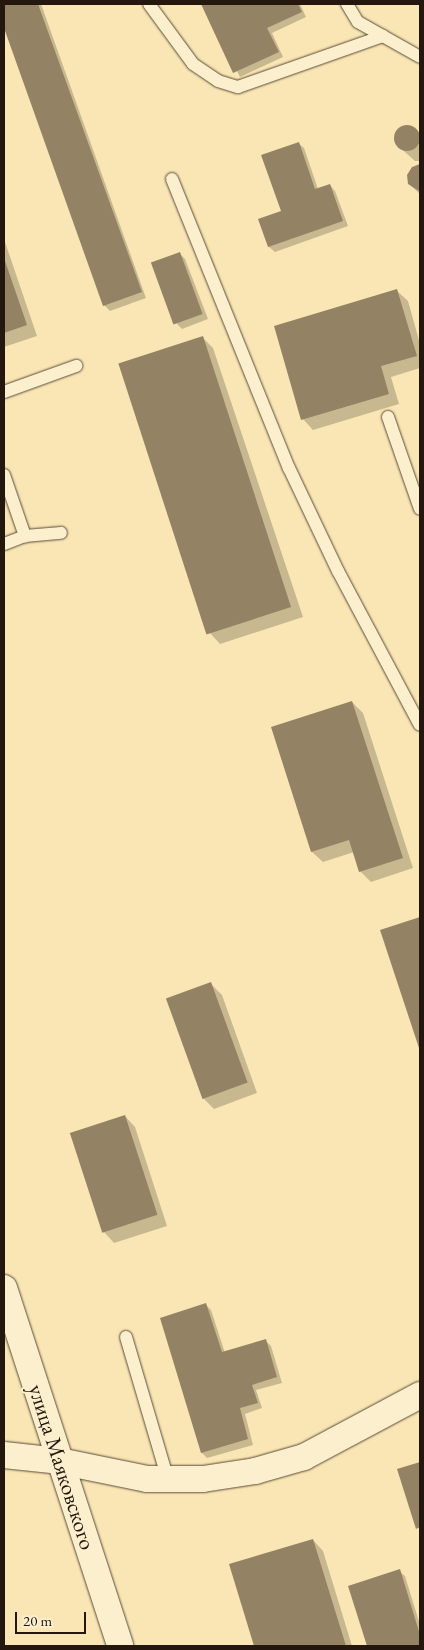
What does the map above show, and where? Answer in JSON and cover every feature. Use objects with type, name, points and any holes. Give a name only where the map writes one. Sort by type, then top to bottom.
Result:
[{"type":"street","name":"улица Маяковского","points":[[4,1288],[120,1646]]},
{"type":"street","points":[[4,1455],[59,1461],[147,1479],[203,1480],[255,1471],[304,1457],[420,1395]]},
{"type":"lane","points":[[149,4],[193,64],[218,81],[238,87],[383,36]]},
{"type":"lane","points":[[347,4],[358,22],[420,57]]},
{"type":"lane","points":[[172,179],[289,468],[338,571],[420,725]]},
{"type":"lane","points":[[4,392],[76,366]]},
{"type":"lane","points":[[388,417],[420,509]]},
{"type":"lane","points":[[4,476],[25,536]]},
{"type":"lane","points":[[4,544],[25,536],[61,533]]},
{"type":"lane","points":[[126,1337],[168,1480]]},
{"type":"building","points":[[4,4],[38,4],[142,292],[103,306],[4,28]]},
{"type":"building","points":[[201,4],[298,4],[302,12],[267,28],[279,52],[233,73]]},
{"type":"building","points":[[407,125],[416,129],[420,138],[416,147],[407,151],[398,147],[394,138],[398,129]]},
{"type":"building","points":[[299,142],[315,189],[330,184],[343,221],[268,247],[258,219],[281,211],[261,155]]},
{"type":"building","points":[[420,164],[419,191],[408,184],[407,175],[412,167]]},
{"type":"building","points":[[180,252],[203,314],[173,325],[151,263]]},
{"type":"building","points":[[4,258],[27,325],[4,333]]},
{"type":"building","points":[[397,289],[417,356],[381,366],[389,394],[301,420],[274,326]]},
{"type":"building","points":[[203,336],[291,607],[206,635],[118,364]]},
{"type":"building","points":[[352,701],[403,858],[359,872],[349,840],[311,852],[271,727]]},
{"type":"building","points":[[420,917],[420,1051],[380,930]]},
{"type":"building","points":[[211,982],[248,1083],[202,1099],[166,998]]},
{"type":"building","points":[[125,1115],[157,1215],[102,1233],[70,1133]]},
{"type":"building","points":[[206,1303],[222,1352],[266,1339],[277,1377],[252,1385],[258,1403],[240,1408],[248,1439],[201,1453],[160,1318]]},
{"type":"building","points":[[420,1462],[420,1527],[416,1529],[397,1469]]},
{"type":"building","points":[[313,1539],[346,1646],[254,1646],[229,1564]]},
{"type":"building","points":[[400,1569],[420,1635],[420,1646],[367,1646],[348,1586]]}]
